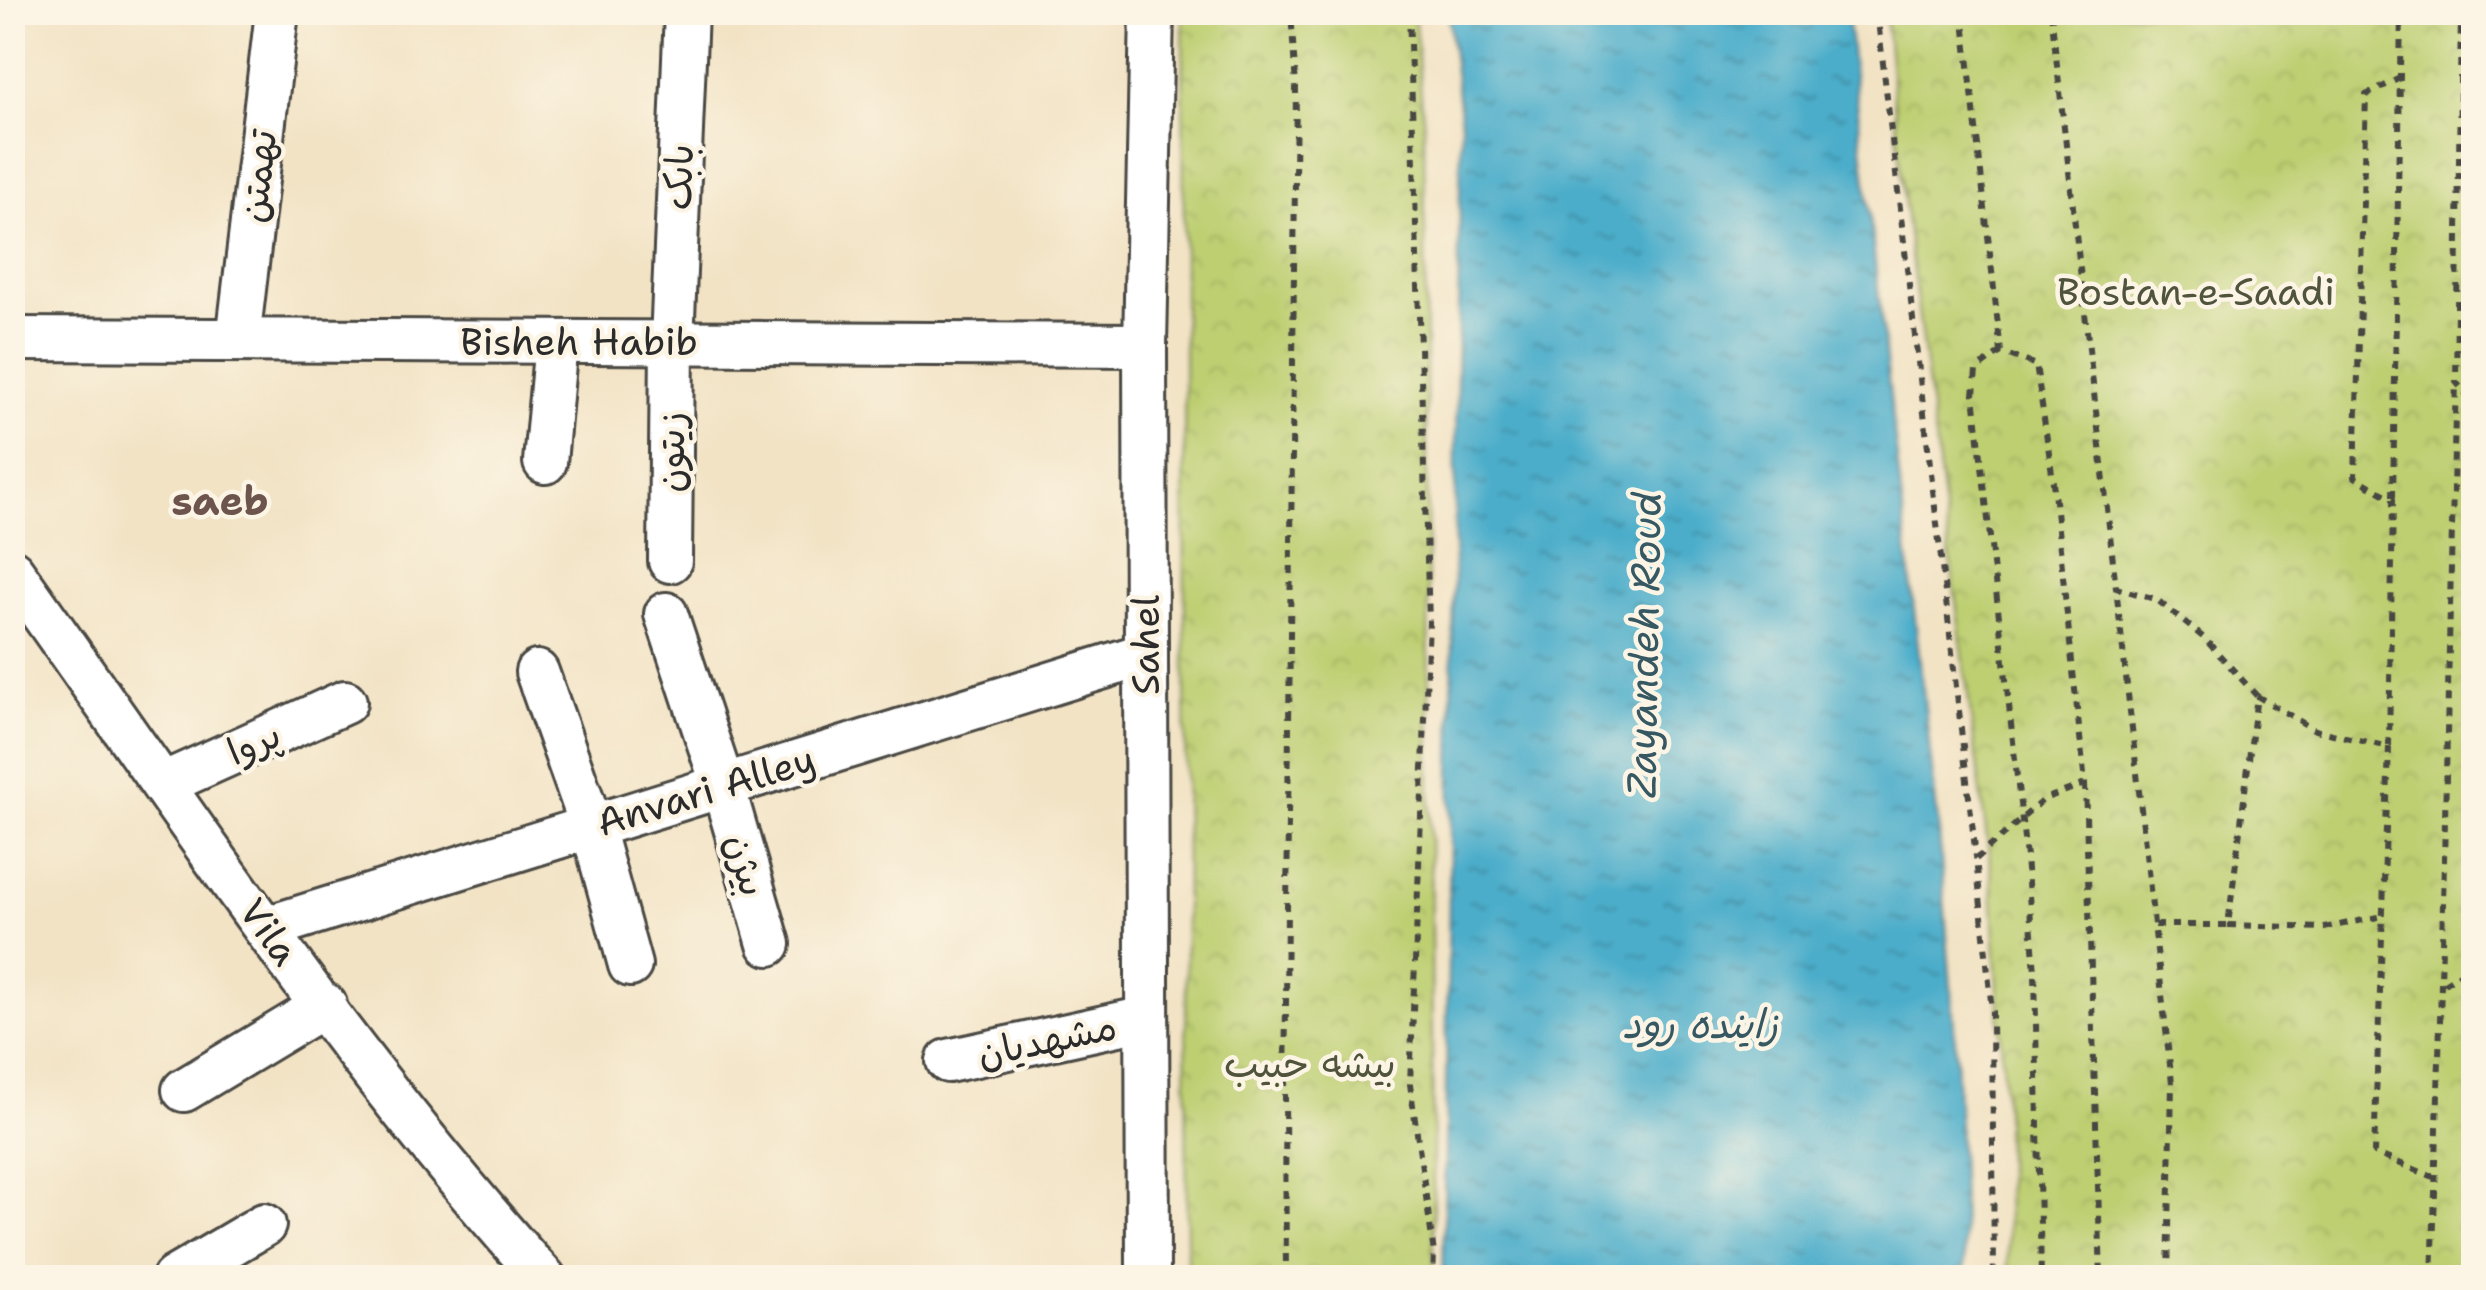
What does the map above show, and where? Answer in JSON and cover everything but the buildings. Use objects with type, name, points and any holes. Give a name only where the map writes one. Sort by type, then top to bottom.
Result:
[{"type":"street","name":"تهمتن","points":[[238,340],[277,12]]},
{"type":"street","name":"بابک","points":[[672,342],[686,12]]},
{"type":"street","name":"Sahel","points":[[1148,1278],[1145,345],[1152,12]]},
{"type":"street","name":"Bisheh Habib","points":[[12,339],[1145,345]]},
{"type":"street","points":[[545,462],[556,342]]},
{"type":"street","name":"زیتون","points":[[670,562],[672,342]]},
{"type":"street","name":"Vila","points":[[12,572],[266,928],[471,1197],[544,1278]]},
{"type":"street","name":"بیژن","points":[[666,614],[723,786],[769,944]]},
{"type":"street","name":"Anvari Alley","points":[[266,928],[1146,654]]},
{"type":"street","points":[[537,672],[592,827],[630,965]]},
{"type":"street","name":"پروا","points":[[164,784],[345,702]]},
{"type":"street","points":[[184,1090],[325,1006]]},
{"type":"street","name":"مشهدیان","points":[[948,1062],[1146,1018]]},
{"type":"street","points":[[174,1278],[264,1226]]},
{"type":"path","points":[[1286,1278],[1296,87],[1291,12]]},
{"type":"path","points":[[1409,12],[1430,621],[1410,1084],[1434,1253],[1433,1278]]},
{"type":"path","points":[[1877,12],[1992,1011],[1994,1278]]},
{"type":"path","points":[[1963,12],[2002,352]]},
{"type":"path","points":[[2051,12],[2172,1083],[2168,1278]]},
{"type":"path","points":[[2402,12],[2388,746],[2374,1153],[2436,1178]]},
{"type":"path","points":[[2432,1278],[2443,984],[2443,818],[2456,382],[2461,12]]},
{"type":"path","points":[[2393,498],[2355,477],[2366,96],[2400,78]]},
{"type":"path","points":[[2002,352],[2036,365],[2052,473],[2085,784],[2101,1278]]},
{"type":"path","points":[[2002,352],[1976,370],[1974,395],[2022,818],[2034,972],[2041,1278]]},
{"type":"path","points":[[2456,382],[2474,403]]},
{"type":"path","points":[[2116,588],[2156,598],[2204,638],[2258,696],[2315,730],[2388,746]]},
{"type":"path","points":[[2228,925],[2258,696]]},
{"type":"path","points":[[1976,859],[2044,800],[2085,784]]},
{"type":"path","points":[[2155,925],[2324,928],[2383,916]]},
{"type":"path","points":[[2443,984],[2474,965]]},
{"type":"green space","name":"بیشه حبیب","points":[[1183,13],[1414,13],[1424,128],[1434,1277],[1187,1277]]},
{"type":"green space","name":"Bostan-e-Saadi","points":[[1885,13],[2473,13],[2473,1277],[2008,1277],[2005,1107],[1991,870],[1907,226]]},
{"type":"water","name":"زاینده رود","points":[[1448,13],[1847,13],[1939,832],[1956,1052],[1965,1277],[1443,1277],[1461,123]]},
{"type":"district","name":"saeb","points":[[220,501]]},
{"type":"water label","name":"Zayandeh Roud","points":[[1644,645]]}]
